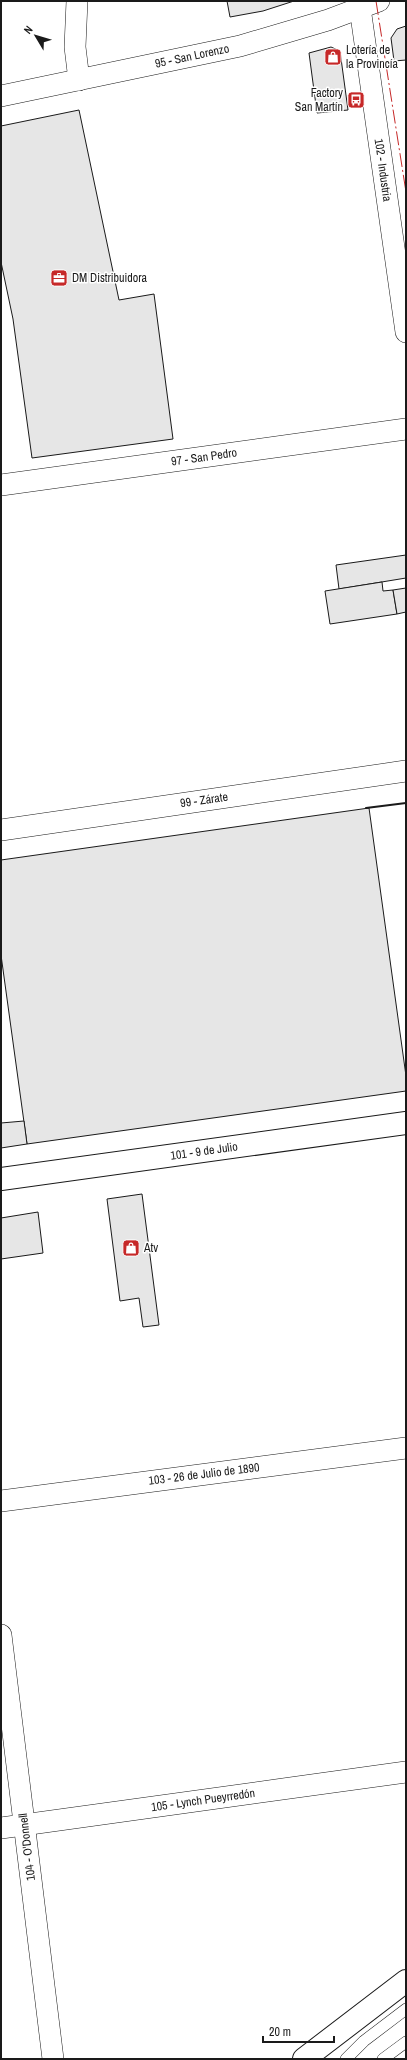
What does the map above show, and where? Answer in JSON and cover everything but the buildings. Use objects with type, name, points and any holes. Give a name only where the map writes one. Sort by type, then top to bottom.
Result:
[{"type":"street","points":[[77,1],[75,47],[79,80]]},
{"type":"street","name":"95 - San Lorenzo","points":[[1,96],[240,46],[328,20],[379,1]]},
{"type":"street","name":"102 - Industria","points":[[360,8],[406,332]]},
{"type":"street","name":"97 - San Pedro","points":[[1,485],[406,429]]},
{"type":"street","name":"99 - Zárate","points":[[1,830],[406,771]]},
{"type":"street","name":"101 - 9 de Julio","points":[[1,1179],[406,1123]]},
{"type":"street","name":"103 - 26 de Julio de 1890","points":[[1,1500],[406,1448]]},
{"type":"street","name":"104 - O'Donnell","points":[[1,1635],[53,2059]]},
{"type":"street","name":"105 - Lynch Pueyrredón","points":[[1,1828],[406,1772]]},
{"type":"street","points":[[304,2059],[406,1981]]},
{"type":"lane","points":[[346,2059],[364,2041],[406,2009]]},
{"type":"lane","points":[[383,2059],[406,2042]]},
{"type":"wall","points":[[366,808],[406,803]]},
{"type":"power","points":[[376,1],[406,192]]},
{"type":"place","name":"Lotería de la Provincía","points":[[333,57]]},
{"type":"place","name":"Factory San Martín","points":[[356,100]]},
{"type":"place","name":"DM Distribuidora","points":[[59,278]]},
{"type":"place","name":"Atv","points":[[131,1248]]}]
